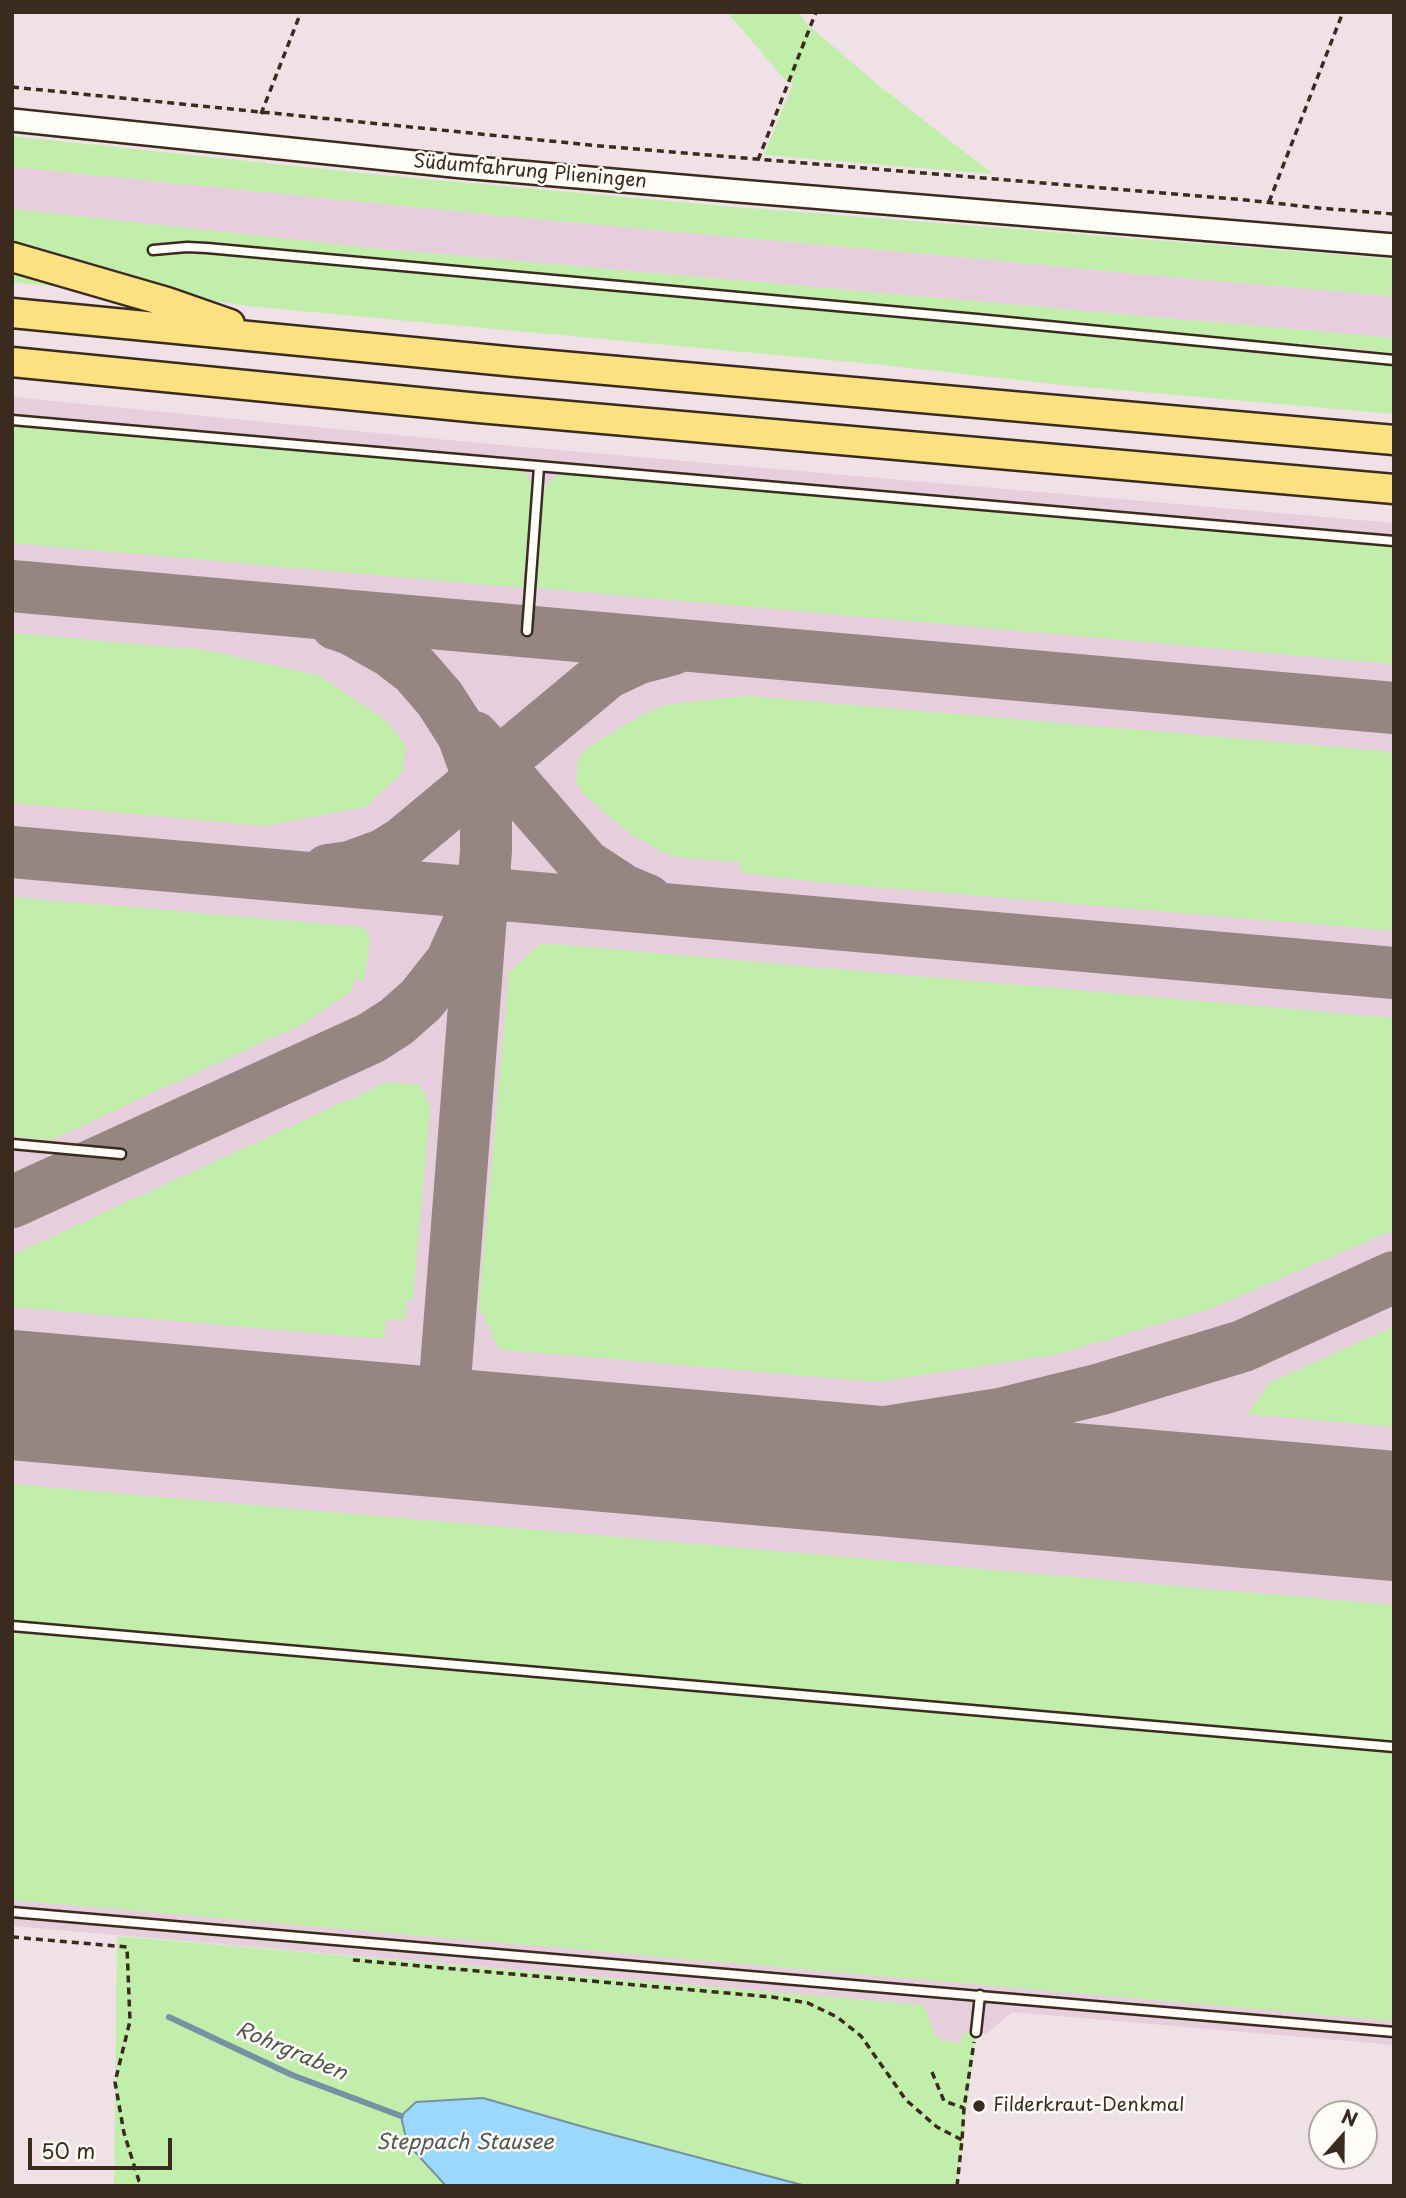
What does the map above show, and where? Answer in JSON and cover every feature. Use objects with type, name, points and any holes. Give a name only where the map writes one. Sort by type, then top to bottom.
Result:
[{"type":"highway","points":[[12,257],[176,305],[272,339]]},
{"type":"highway","points":[[12,313],[1394,440]]},
{"type":"highway","points":[[12,362],[492,410],[1394,489]]},
{"type":"main road","name":"Südumfahrung Plieningen","points":[[12,120],[463,167],[1394,245]]},
{"type":"lane","points":[[153,250],[207,248],[1394,360]]},
{"type":"lane","points":[[12,420],[1394,541]]},
{"type":"lane","points":[[527,631],[539,467]]},
{"type":"lane","points":[[12,1144],[121,1154]]},
{"type":"lane","points":[[12,1626],[1394,1747]]},
{"type":"lane","points":[[12,1912],[1394,2032]]},
{"type":"lane","points":[[976,2032],[980,1995]]},
{"type":"path","points":[[261,114],[300,12]]},
{"type":"path","points":[[758,160],[816,12]]},
{"type":"path","points":[[1269,202],[1343,12]]},
{"type":"path","points":[[12,87],[261,114],[758,160],[1394,214]]},
{"type":"path","points":[[12,1937],[127,1947],[130,2021],[116,2082],[124,2133],[139,2181],[144,2186]]},
{"type":"path","points":[[353,1960],[772,1997],[808,2003],[837,2017],[861,2036],[906,2100],[937,2127],[962,2140]]},
{"type":"path","points":[[957,2186],[964,2108],[976,2032]]},
{"type":"path","points":[[932,2072],[944,2101],[964,2108]]},
{"type":"shaded area","points":[[12,167],[555,221],[1394,296],[1394,338],[382,249],[51,215],[12,209]]},
{"type":"shaded area","points":[[12,397],[479,443],[1394,523],[1394,2045],[1012,2012],[986,2034],[976,2032],[960,2043],[937,2039],[923,2005],[12,1926]]},
{"type":"green space","points":[[727,12],[798,12],[807,24],[877,84],[993,174],[764,155],[793,84],[786,81]]},
{"type":"green space","points":[[12,136],[381,175],[724,206],[1394,259],[1394,296],[555,221],[12,167]]},
{"type":"green space","points":[[12,209],[382,249],[1394,338],[1394,353],[1299,343],[1297,356],[1394,365],[1394,414],[1073,386],[884,365],[247,306],[182,296],[12,246]]},
{"type":"green space","points":[[12,270],[52,283],[51,286],[12,282]]},
{"type":"green space","points":[[12,425],[521,470],[527,474],[532,485],[523,588],[12,543]]},
{"type":"green space","points":[[562,473],[1394,547],[1394,664],[537,588],[544,491],[550,481]]},
{"type":"green space","points":[[12,633],[206,650],[320,676],[388,722],[406,747],[402,773],[365,807],[265,826],[12,803]]},
{"type":"green space","points":[[749,696],[1394,752],[1394,931],[818,882],[741,873],[740,862],[684,858],[664,853],[629,833],[581,792],[576,780],[578,761],[583,752],[642,715],[669,704]]},
{"type":"green space","points":[[12,897],[363,927],[370,936],[365,980],[354,979],[352,991],[302,1024],[51,1140],[12,1136]]},
{"type":"green space","points":[[541,943],[1394,1018],[1394,1230],[1209,1309],[1059,1354],[878,1382],[498,1348],[479,1306],[509,972]]},
{"type":"green space","points":[[387,1082],[421,1085],[430,1109],[413,1299],[407,1299],[405,1321],[386,1319],[384,1339],[12,1307],[12,1255]]},
{"type":"green space","points":[[1394,1326],[1394,1427],[1247,1414],[1269,1383]]},
{"type":"green space","points":[[12,1484],[1394,1605],[1394,1743],[12,1622]]},
{"type":"green space","points":[[12,1630],[1394,1751],[1394,2021],[12,1900]]},
{"type":"green space","points":[[117,1936],[924,2005],[937,2039],[960,2043],[964,2032],[976,2032],[957,2186],[806,2186],[483,2098],[407,2144],[446,2186],[114,2186]]},
{"type":"water","name":"Steppach Stausee","points":[[483,2098],[806,2186],[446,2186],[407,2143],[401,2116],[416,2102]]},
{"type":"waterway","name":"Rohrgraben","points":[[169,2017],[292,2075],[401,2116]]},
{"type":"taxiway","points":[[12,586],[1394,708]]},
{"type":"taxiway","points":[[336,624],[351,629],[390,651],[415,670],[440,699],[463,735],[483,798],[486,851],[441,1432]]},
{"type":"taxiway","points":[[328,870],[350,867],[383,855],[404,842],[607,673],[639,658],[673,649]]},
{"type":"taxiway","points":[[474,737],[585,865],[623,890],[647,900]]},
{"type":"taxiway","points":[[12,852],[1394,973]]},
{"type":"taxiway","points":[[12,1202],[371,1038],[396,1022],[421,1000],[451,962],[472,916]]},
{"type":"taxiway","points":[[750,1460],[873,1434],[1000,1414],[1101,1389],[1243,1346],[1394,1277]]},
{"type":"runway","points":[[12,1395],[1394,1516]]},
{"type":"place","name":"Filderkraut-Denkmal","points":[[979,2106]]}]
